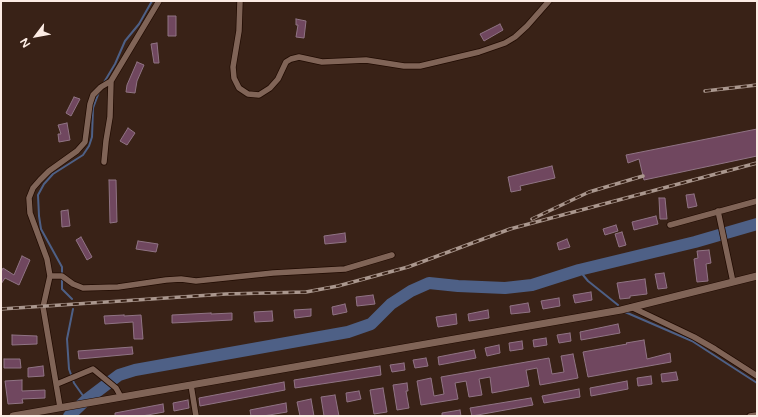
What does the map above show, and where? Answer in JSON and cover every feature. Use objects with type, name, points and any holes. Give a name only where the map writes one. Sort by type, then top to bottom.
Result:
[{"type":"street","points":[[60,407],[43,307],[50,276],[47,258],[30,212],[29,198],[32,188],[49,171],[77,151],[85,142],[90,104],[93,95],[101,87],[111,81],[159,1]]},
{"type":"street","points":[[240,1],[239,31],[233,67],[234,78],[239,88],[248,94],[259,95],[270,88],[278,79],[286,62],[299,57],[322,62],[366,60],[404,66],[420,66],[479,52],[505,43],[515,37],[549,1]]},
{"type":"street","points":[[104,162],[110,117],[111,81]]},
{"type":"street","points":[[670,225],[757,201]]},
{"type":"street","points":[[718,211],[722,225],[732,282]]},
{"type":"street","points":[[50,276],[62,276],[73,284],[83,288],[118,287],[166,280],[181,279],[196,281],[273,273],[345,269],[392,255]]},
{"type":"street","points":[[13,416],[631,307],[757,276]]},
{"type":"street","points":[[631,307],[715,348],[757,376]]},
{"type":"street","points":[[57,384],[93,369],[116,388],[121,397]]},
{"type":"street","points":[[191,385],[196,416]]},
{"type":"street","points":[[750,416],[757,415]]},
{"type":"building","points":[[168,16],[176,16],[176,36],[168,36]]},
{"type":"building","points":[[296,19],[306,21],[304,38],[296,37],[298,25],[296,25]]},
{"type":"building","points":[[500,24],[503,30],[484,41],[480,34]]},
{"type":"building","points":[[157,43],[159,63],[154,63],[151,44]]},
{"type":"building","points":[[137,62],[144,65],[137,81],[135,93],[126,92],[127,85]]},
{"type":"building","points":[[74,97],[80,99],[71,116],[66,113]]},
{"type":"building","points":[[67,123],[70,140],[59,142],[58,134],[61,134],[58,125]]},
{"type":"building","points":[[128,128],[135,133],[127,145],[120,141]]},
{"type":"building","points":[[757,129],[757,156],[644,180],[639,159],[628,163],[626,155]]},
{"type":"building","points":[[552,166],[555,178],[520,186],[521,190],[511,192],[508,177]]},
{"type":"building","points":[[109,180],[116,180],[117,222],[110,223]]},
{"type":"building","points":[[694,194],[697,206],[688,208],[686,195]]},
{"type":"building","points":[[659,198],[665,198],[667,219],[660,219]]},
{"type":"building","points":[[68,210],[70,226],[62,227],[61,211]]},
{"type":"building","points":[[656,216],[658,224],[634,230],[632,222]]},
{"type":"building","points":[[616,225],[618,231],[605,235],[603,229]]},
{"type":"building","points":[[622,232],[626,245],[619,247],[615,234]]},
{"type":"building","points":[[345,233],[346,242],[325,244],[324,236]]},
{"type":"building","points":[[81,237],[92,257],[87,260],[76,240]]},
{"type":"building","points":[[567,239],[570,247],[559,250],[557,243]]},
{"type":"building","points":[[138,241],[158,244],[156,252],[136,249]]},
{"type":"building","points":[[709,250],[711,263],[706,264],[708,281],[697,282],[694,259],[698,258],[697,251]]},
{"type":"building","points":[[22,256],[30,260],[19,285],[5,278],[1,284],[1,272],[3,268],[14,275]]},
{"type":"building","points":[[664,273],[667,288],[658,289],[655,274]]},
{"type":"building","points":[[645,279],[647,294],[620,299],[617,283]]},
{"type":"building","points":[[591,292],[592,300],[575,303],[573,295]]},
{"type":"building","points":[[373,295],[375,304],[357,306],[356,297]]},
{"type":"building","points":[[559,298],[560,306],[543,309],[541,301]]},
{"type":"building","points":[[528,303],[530,312],[511,314],[510,306]]},
{"type":"building","points":[[345,304],[347,312],[333,315],[332,307]]},
{"type":"building","points":[[311,309],[311,316],[295,318],[294,310]]},
{"type":"building","points":[[488,310],[489,318],[469,321],[468,314]]},
{"type":"building","points":[[272,311],[273,321],[255,322],[254,312]]},
{"type":"building","points":[[232,313],[232,320],[172,323],[172,315]]},
{"type":"building","points":[[456,314],[457,324],[438,327],[436,317]]},
{"type":"building","points":[[141,315],[143,339],[134,339],[133,322],[105,324],[104,316]]},
{"type":"building","points":[[618,324],[620,333],[581,340],[580,332]]},
{"type":"building","points":[[570,333],[571,341],[559,343],[557,335]]},
{"type":"building","points":[[12,335],[37,336],[37,344],[12,345]]},
{"type":"building","points":[[546,338],[547,345],[534,347],[533,340]]},
{"type":"building","points":[[644,340],[647,359],[670,353],[671,362],[588,377],[583,352]]},
{"type":"building","points":[[522,341],[523,349],[510,351],[509,343]]},
{"type":"building","points":[[499,345],[500,353],[487,356],[485,348]]},
{"type":"building","points":[[132,347],[133,354],[79,359],[78,351]]},
{"type":"building","points":[[474,350],[476,358],[439,365],[438,357]]},
{"type":"building","points":[[573,354],[578,378],[540,385],[537,368],[526,370],[529,386],[492,393],[490,377],[479,379],[482,395],[469,397],[466,381],[455,383],[458,399],[421,405],[417,381],[431,378],[434,396],[444,394],[441,377],[549,358],[552,374],[564,372],[561,356]]},
{"type":"building","points":[[426,358],[428,366],[415,368],[413,360]]},
{"type":"building","points":[[4,359],[20,359],[21,368],[4,368]]},
{"type":"building","points":[[404,363],[405,370],[392,372],[390,365]]},
{"type":"building","points":[[43,366],[44,376],[28,377],[28,368]]},
{"type":"building","points":[[380,366],[381,375],[295,388],[294,380]]},
{"type":"building","points":[[676,372],[678,380],[662,382],[661,374]]},
{"type":"building","points":[[651,376],[652,384],[638,386],[637,378]]},
{"type":"building","points":[[22,380],[22,391],[45,390],[45,398],[22,399],[23,403],[8,404],[5,381]]},
{"type":"building","points":[[627,381],[628,389],[591,396],[590,388]]},
{"type":"building","points":[[284,382],[285,390],[200,406],[199,398]]},
{"type":"building","points":[[407,383],[408,391],[406,391],[409,408],[397,410],[393,385]]},
{"type":"building","points":[[383,388],[387,412],[374,414],[370,390]]},
{"type":"building","points":[[579,389],[580,397],[544,403],[542,396]]},
{"type":"building","points":[[359,391],[361,399],[347,402],[346,393]]},
{"type":"building","points":[[335,395],[339,416],[324,416],[321,397]]},
{"type":"building","points":[[531,398],[533,405],[472,416],[470,408]]},
{"type":"building","points":[[311,399],[314,416],[300,416],[297,402]]},
{"type":"building","points":[[188,400],[189,408],[174,411],[173,403]]},
{"type":"building","points":[[286,403],[287,412],[263,416],[251,416],[250,410]]},
{"type":"building","points":[[163,404],[164,412],[142,416],[115,416],[115,413]]},
{"type":"building","points":[[460,410],[461,416],[442,416],[442,413]]},
{"type":"waterway","points":[[103,84],[115,64],[125,41],[139,24],[152,1]]},
{"type":"waterway","points":[[72,299],[62,289],[62,267],[41,229],[38,195],[44,184],[53,174],[83,155],[89,146],[92,137],[93,108],[99,92]]},
{"type":"waterway","points":[[69,416],[86,400],[119,375],[135,370],[348,332],[371,324],[391,304],[411,291],[429,283],[505,288],[532,285],[579,270],[695,242],[757,224]]},
{"type":"waterway","points":[[579,270],[588,281],[618,305]]},
{"type":"waterway","points":[[73,309],[67,339],[69,369],[74,383],[86,400]]},
{"type":"waterway","points":[[625,312],[692,341],[757,383]]},
{"type":"railway","points":[[705,91],[757,85]]},
{"type":"railway","points":[[1,309],[226,294],[306,292],[338,286],[408,267],[510,229],[757,163]]},
{"type":"railway","points":[[532,219],[589,192],[643,176]]}]
